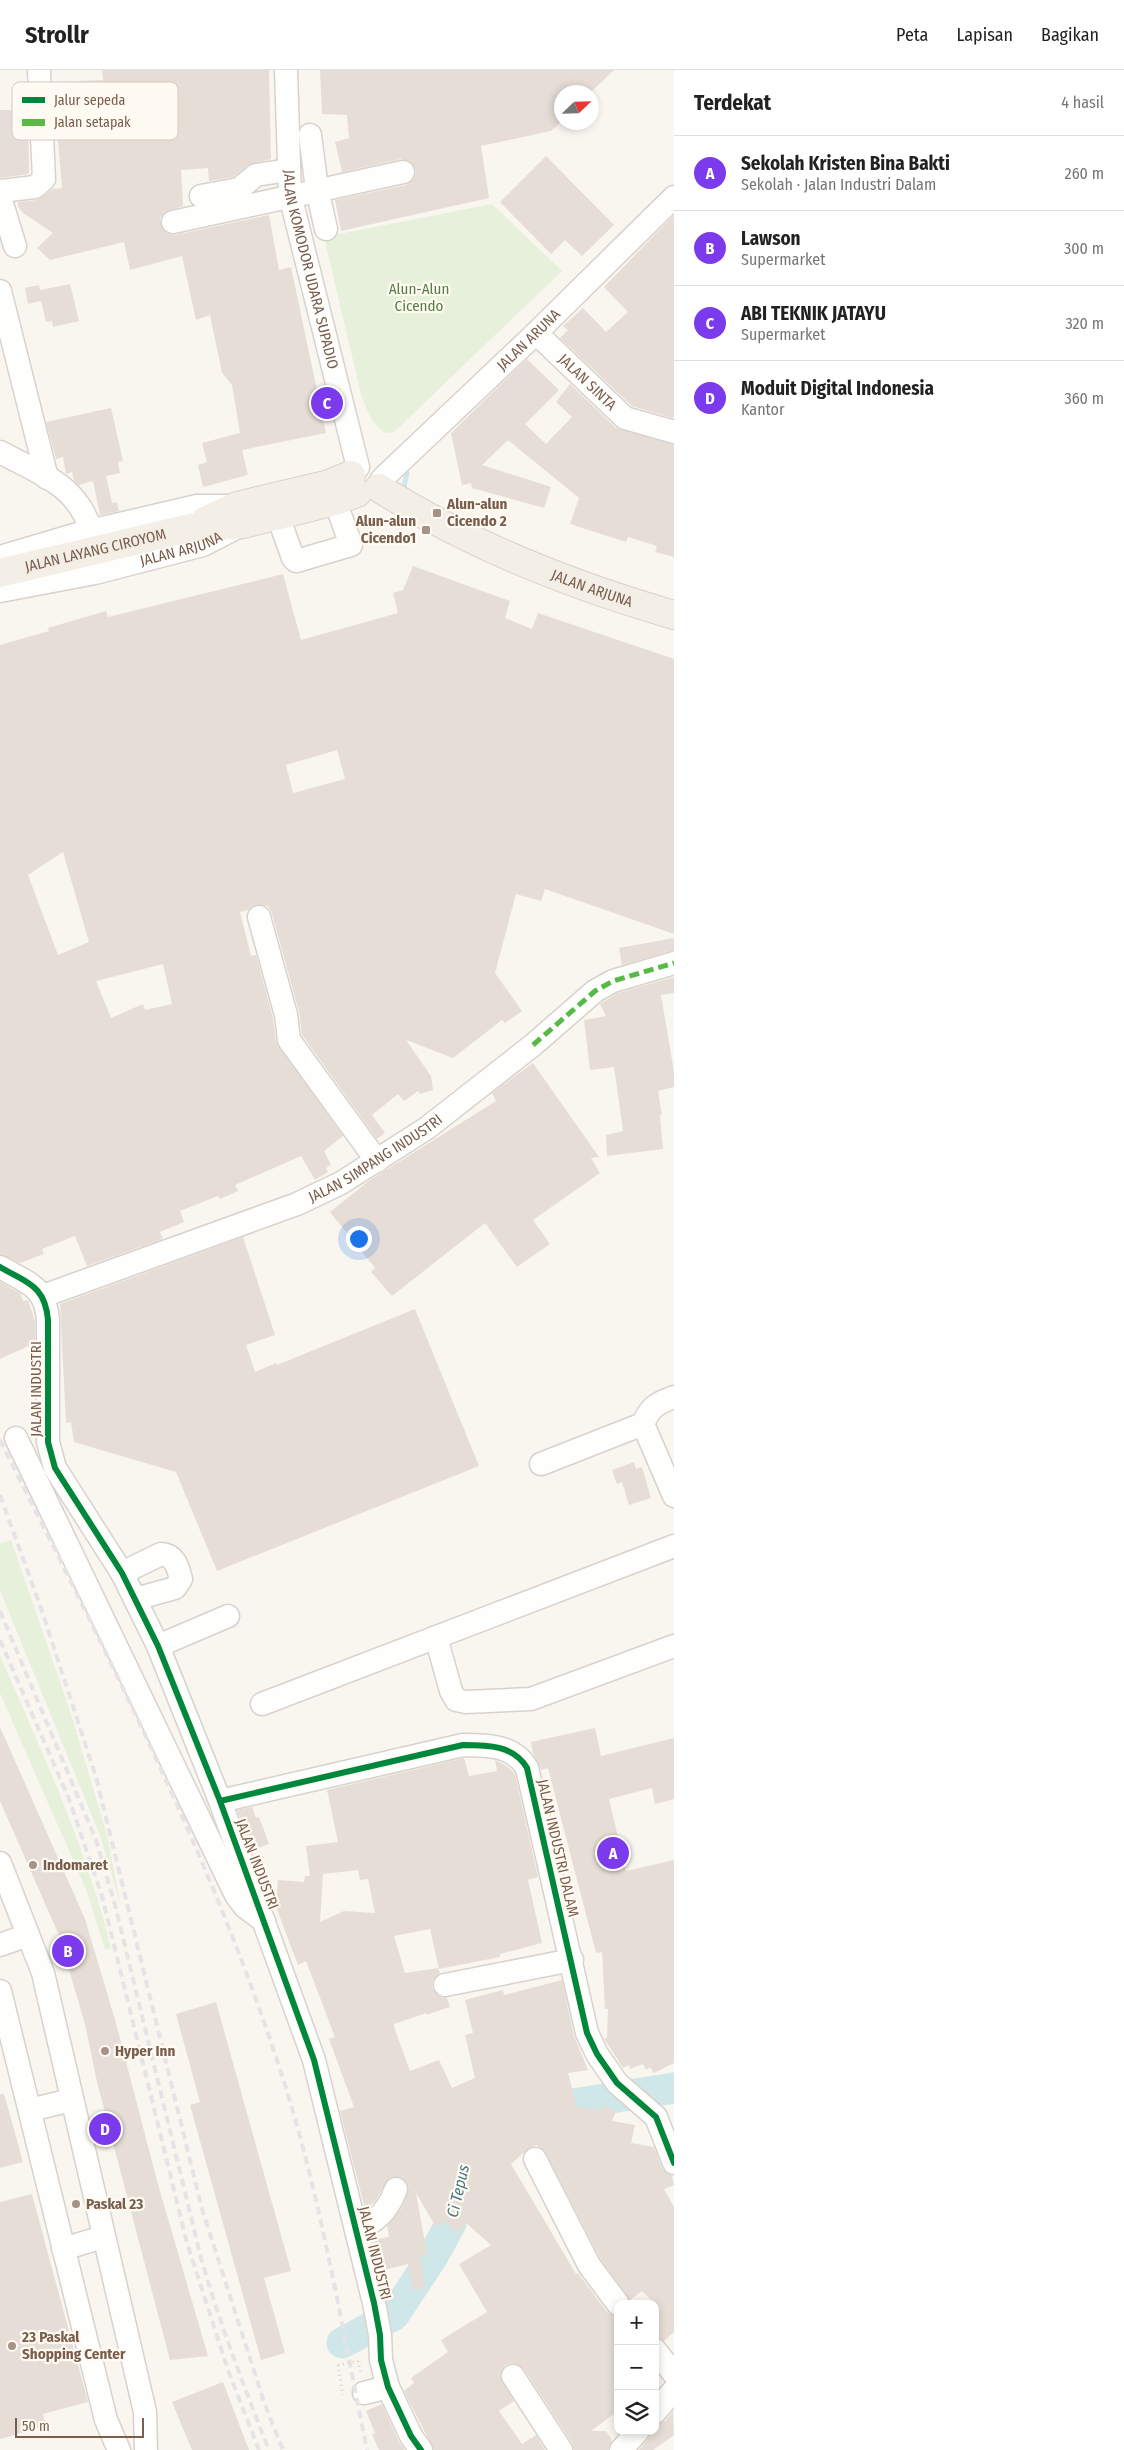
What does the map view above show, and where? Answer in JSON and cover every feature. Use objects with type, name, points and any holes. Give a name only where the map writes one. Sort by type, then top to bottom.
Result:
[{"type":"main road","name":"JALAN ARJUNA","points":[[240,515],[329,484],[360,484],[470,540],[604,594],[674,615]]},
{"type":"main road","name":"JALAN ARJUNA","points":[[240,515],[278,516],[360,484]]},
{"type":"main road","name":"JALAN LAYANG CIROYOM","points":[[0,573],[139,541],[240,515]]},
{"type":"street","name":"JALAN KOMODOR UDARA SUPADIO","points":[[278,516],[293,558],[296,561],[351,545],[360,484],[290,195],[286,70]]},
{"type":"street","points":[[310,135],[317,189],[326,229]]},
{"type":"street","points":[[0,191],[35,187],[44,179],[42,140]]},
{"type":"street","points":[[201,196],[239,189],[256,175],[288,170]]},
{"type":"street","points":[[173,222],[317,189],[403,172]]},
{"type":"street","points":[[0,197],[15,246]]},
{"type":"street","name":"JALAN ARUNA","points":[[360,484],[536,333],[674,197]]},
{"type":"street","points":[[0,291],[47,478]]},
{"type":"street","name":"JALAN SINTA","points":[[536,333],[625,418],[673,431]]},
{"type":"street","points":[[0,452],[67,489],[80,503],[86,513],[91,531]]},
{"type":"street","name":"JALAN ARJUNA","points":[[0,557],[91,531],[197,506],[240,515]]},
{"type":"street","name":"JALAN ARJUNA","points":[[0,591],[95,573],[203,545],[240,515]]},
{"type":"street","points":[[259,917],[286,1015],[288,1040],[377,1161]]},
{"type":"street","name":"JALAN SIMPANG INDUSTRI","points":[[43,1296],[297,1204],[341,1183],[427,1128],[503,1069],[595,991],[613,981],[674,963]]},
{"type":"street","points":[[0,1268],[33,1287],[43,1296]]},
{"type":"street","name":"JALAN INDUSTRI","points":[[43,1296],[48,1320],[48,1442],[50,1454],[55,1468],[122,1573],[158,1646],[220,1801],[265,1921],[314,2060],[374,2303],[388,2387],[411,2436],[421,2450]]},
{"type":"street","points":[[674,1397],[658,1403],[648,1411],[643,1424],[674,1496]]},
{"type":"street","points":[[541,1464],[643,1424]]},
{"type":"street","points":[[16,1438],[236,1895],[245,1907],[265,1921]]},
{"type":"street","points":[[262,1704],[674,1546]]},
{"type":"street","points":[[122,1573],[161,1554],[173,1559],[178,1568],[181,1579],[175,1588],[135,1599]]},
{"type":"street","points":[[158,1646],[228,1616]]},
{"type":"street","points":[[436,1637],[451,1691],[456,1700],[466,1702],[531,1699],[674,1646]]},
{"type":"street","name":"JALAN INDUSTRI DALAM","points":[[220,1801],[463,1745],[478,1745],[512,1752],[522,1760],[527,1768],[587,2033],[597,2054],[617,2083],[640,2101],[656,2117],[674,2163]]},
{"type":"street","points":[[0,1863],[43,1973],[145,2412],[146,2450]]},
{"type":"street","points":[[0,1945],[28,1935]]},
{"type":"street","points":[[445,1985],[572,1960]]},
{"type":"street","points":[[0,1991],[106,2420],[119,2450]]},
{"type":"street","points":[[30,2110],[71,2100]]},
{"type":"street","points":[[535,2159],[589,2265],[615,2300]]},
{"type":"street","points":[[356,2230],[378,2219],[391,2202],[396,2189]]},
{"type":"street","points":[[63,2249],[103,2237]]},
{"type":"street","points":[[659,2355],[674,2374]]},
{"type":"street","points":[[512,2376],[561,2450]]},
{"type":"street","points":[[354,2395],[388,2387]]},
{"type":"street","points":[[659,2407],[674,2390]]},
{"type":"street","points":[[621,2450],[634,2435]]},
{"type":"path","points":[[354,2395],[338,2365],[358,2361]]},
{"type":"green space","name":"Alun-Alun Cicendo","points":[[492,204],[562,271],[394,432],[385,433],[373,420],[361,394],[324,237]]},
{"type":"green space","points":[[11,1540],[71,1714],[107,1835],[121,1907],[101,1838],[0,1590],[0,1544]]},
{"type":"green space","points":[[0,1656],[76,1836],[101,1910],[111,1948],[105,1950],[88,1894],[0,1693]]},
{"type":"building","points":[[102,70],[269,70],[271,159],[248,165],[233,177],[209,181],[208,168],[181,170],[183,206],[165,212],[160,218],[163,230],[175,235],[269,215],[279,270],[291,267],[326,433],[242,450],[248,475],[203,487],[198,465],[207,462],[202,443],[240,433],[232,385],[222,373],[210,315],[196,320],[182,256],[130,270],[124,242],[50,260],[37,248],[53,233],[23,213],[18,207],[18,202],[37,200],[53,189],[62,188],[58,140],[178,140],[178,82],[53,82],[103,80]]},
{"type":"building","points":[[320,70],[614,70],[598,85],[554,85],[554,128],[551,131],[481,146],[489,198],[341,231],[335,200],[406,185],[415,176],[416,170],[412,163],[401,159],[342,172],[335,142],[349,138],[347,115],[322,114]]},
{"type":"building","points":[[0,110],[12,110],[12,140],[28,140],[29,174],[0,178]]},
{"type":"building","points":[[546,156],[614,225],[582,256],[565,240],[551,254],[500,202]]},
{"type":"building","points":[[674,215],[674,417],[672,418],[632,406],[560,338],[568,330],[563,326],[583,308],[606,332],[628,312],[604,287]]},
{"type":"building","points":[[70,284],[79,321],[53,327],[52,321],[46,322],[41,301],[28,304],[25,288],[39,285],[40,290]]},
{"type":"building","points":[[527,359],[559,390],[525,424],[546,444],[572,417],[556,402],[570,384],[616,428],[674,445],[674,557],[655,552],[657,546],[628,537],[626,542],[570,524],[579,498],[508,440],[482,465],[551,487],[544,508],[472,488],[471,483],[462,485],[451,433]]},
{"type":"building","points":[[111,408],[123,461],[118,462],[120,473],[106,476],[112,503],[117,502],[119,511],[100,515],[93,481],[78,485],[74,480],[72,472],[66,474],[63,457],[56,459],[46,422]]},
{"type":"building","points":[[413,566],[510,601],[505,618],[532,629],[538,613],[674,659],[674,934],[545,889],[541,901],[516,894],[495,973],[522,1011],[505,1023],[502,1020],[453,1058],[406,1040],[431,1076],[433,1090],[420,1094],[418,1091],[404,1101],[398,1094],[372,1115],[385,1133],[377,1139],[302,1035],[299,1012],[272,914],[268,906],[255,905],[248,910],[240,912],[251,956],[256,955],[273,1018],[276,1042],[343,1136],[324,1151],[331,1165],[326,1168],[328,1172],[315,1180],[301,1156],[235,1185],[238,1191],[220,1199],[218,1196],[180,1211],[184,1222],[160,1232],[163,1239],[87,1266],[75,1236],[42,1249],[44,1254],[20,1263],[0,1254],[0,645],[49,631],[48,628],[106,611],[108,617],[283,574],[301,640],[398,613],[393,593],[403,590]],"holes":[[[337,750],[345,779],[293,793],[286,765]],[[63,852],[89,942],[58,955],[28,875]],[[163,964],[172,1004],[145,1010],[143,1004],[111,1018],[96,981]]]},
{"type":"building","points":[[674,938],[674,950],[622,965],[619,948]]},
{"type":"building","points":[[674,977],[674,993],[661,995],[674,1072],[674,1087],[658,1091],[662,1115],[660,1115],[663,1149],[607,1156],[606,1135],[623,1131],[614,1067],[590,1070],[584,1020],[606,1016],[600,1004],[618,993]]},
{"type":"building","points":[[533,1063],[599,1157],[591,1158],[600,1173],[533,1220],[550,1244],[517,1267],[485,1223],[392,1296],[371,1272],[375,1268],[330,1212],[370,1180],[496,1101],[492,1093]]},
{"type":"building","points":[[243,1237],[275,1335],[246,1345],[255,1372],[276,1363],[277,1365],[415,1309],[479,1466],[217,1571],[176,1472],[74,1442],[71,1422],[66,1423],[60,1304]]},
{"type":"building","points":[[0,1282],[20,1293],[23,1301],[28,1300],[35,1321],[35,1343],[0,1359]]},
{"type":"building","points":[[634,1462],[636,1469],[642,1467],[651,1498],[629,1505],[622,1482],[617,1484],[612,1470]]},
{"type":"building","points":[[0,1727],[85,1919],[116,2023],[157,2181],[208,2356],[170,2360],[97,2082],[85,2024],[58,1933],[0,1801]]},
{"type":"building","points":[[595,1728],[601,1756],[674,1738],[674,1799],[655,1804],[652,1788],[609,1799],[626,1871],[674,1860],[674,2063],[654,2073],[650,2067],[646,2070],[643,2064],[630,2069],[629,2065],[623,2068],[604,2038],[607,2038],[608,2009],[605,2009],[602,1952],[596,1953],[548,1768],[541,1770],[533,1753],[531,1742]]},
{"type":"building","points":[[464,1758],[469,1776],[497,1771],[495,1760],[507,1766],[515,1774],[538,1877],[528,1880],[542,1943],[500,1954],[500,1957],[439,1969],[430,1929],[394,1936],[405,1973],[438,1968],[440,1973],[433,1980],[432,1988],[440,1997],[447,1998],[450,2007],[394,2024],[394,2027],[410,2071],[439,2060],[452,2088],[475,2078],[465,2035],[473,2033],[465,2000],[503,1990],[504,1995],[562,1980],[574,2036],[588,2070],[568,2073],[577,2107],[601,2110],[603,2105],[616,2111],[612,2121],[635,2125],[631,2143],[654,2147],[662,2168],[672,2176],[674,2185],[664,2189],[674,2207],[674,2332],[664,2341],[659,2339],[659,2300],[651,2300],[642,2291],[630,2300],[600,2258],[546,2153],[537,2145],[530,2147],[511,2164],[576,2274],[578,2273],[607,2312],[614,2315],[614,2414],[591,2431],[606,2431],[612,2440],[608,2450],[574,2450],[572,2443],[524,2369],[513,2363],[505,2365],[500,2376],[514,2401],[499,2411],[522,2444],[536,2435],[545,2450],[434,2450],[404,2391],[414,2383],[411,2378],[448,2352],[441,2340],[487,2312],[459,2264],[491,2245],[466,2223],[458,2233],[443,2221],[436,2227],[416,2193],[427,2254],[420,2255],[425,2288],[413,2290],[408,2264],[380,2271],[372,2240],[389,2237],[387,2226],[401,2209],[409,2187],[401,2177],[389,2178],[375,2201],[365,2209],[340,2111],[354,2107],[329,2039],[335,2037],[306,1961],[298,1965],[276,1907],[278,1880],[304,1882],[305,1876],[310,1876],[306,1846],[338,1842],[327,1790]],"holes":[[[358,1870],[360,1880],[368,1879],[375,1913],[344,1911],[320,1922],[323,1874]]]},
{"type":"building","points":[[252,1807],[256,1818],[259,1817],[269,1844],[252,1850],[237,1810]]},
{"type":"building","points":[[216,2002],[291,2271],[264,2278],[285,2353],[261,2360],[190,2105],[200,2102],[176,2014]]},
{"type":"building","points":[[0,2094],[4,2094],[23,2162],[0,2168]]},
{"type":"building","points":[[32,2194],[88,2402],[43,2414],[46,2426],[0,2439],[0,2202]]},
{"type":"building","points":[[223,2382],[249,2450],[192,2450],[172,2402]]},
{"type":"building","points":[[382,2404],[399,2442],[405,2450],[379,2450],[372,2434],[375,2433],[366,2411]]},
{"type":"building","points":[[673,2411],[674,2435],[653,2450],[639,2450],[650,2435],[659,2435],[659,2423],[665,2421]]},
{"type":"waterway","points":[[406,493],[404,486],[407,473]]},
{"type":"waterway","name":"Ci Tepus","points":[[535,2110],[674,2088]]},
{"type":"waterway","name":"Ci Tepus","points":[[342,2343],[394,2315],[433,2256],[451,2223],[458,2185]]},
{"type":"railway","points":[[0,1440],[118,1677],[155,1757],[191,1837],[257,2001],[285,2085],[310,2175],[331,2266],[367,2450]]},
{"type":"railway","points":[[0,1495],[42,1611],[96,1777],[202,2209],[264,2402],[283,2450]]},
{"type":"railway","points":[[0,1611],[96,1840],[115,1905],[201,2258],[216,2307],[269,2450]]},
{"type":"railway","points":[[0,1640],[69,1799],[102,1896],[187,2243],[229,2373],[259,2450]]},
{"type":"marked path","points":[[533,1045],[595,991],[613,981],[674,963]]},
{"type":"cycle path","points":[[0,1267],[33,1286],[43,1299],[48,1320],[48,1442],[55,1468],[122,1573],[158,1646],[220,1801],[314,2060],[374,2303],[380,2335],[381,2360],[388,2387],[411,2436],[421,2450]]},
{"type":"cycle path","points":[[220,1801],[463,1745],[499,1748],[522,1760],[527,1768],[587,2033],[597,2054],[617,2083],[656,2117],[674,2163]]},
{"type":"place","name":"ABI TEKNIK JATAYU","points":[[327,403]]},
{"type":"place","name":"Alun-alun Cicendo 2","points":[[437,513]]},
{"type":"place","name":"Alun-alun Cicendo1","points":[[426,530]]},
{"type":"place","name":"Sekolah Kristen Bina Bakti","points":[[613,1853]]},
{"type":"place","name":"Indomaret","points":[[33,1865]]},
{"type":"place","name":"Lawson","points":[[68,1951]]},
{"type":"place","name":"Hyper Inn","points":[[105,2051]]},
{"type":"place","name":"Moduit Digital Indonesia","points":[[105,2129]]},
{"type":"place","name":"Paskal 23","points":[[76,2204]]},
{"type":"place","name":"23 Paskal Shopping Center","points":[[12,2346]]}]
